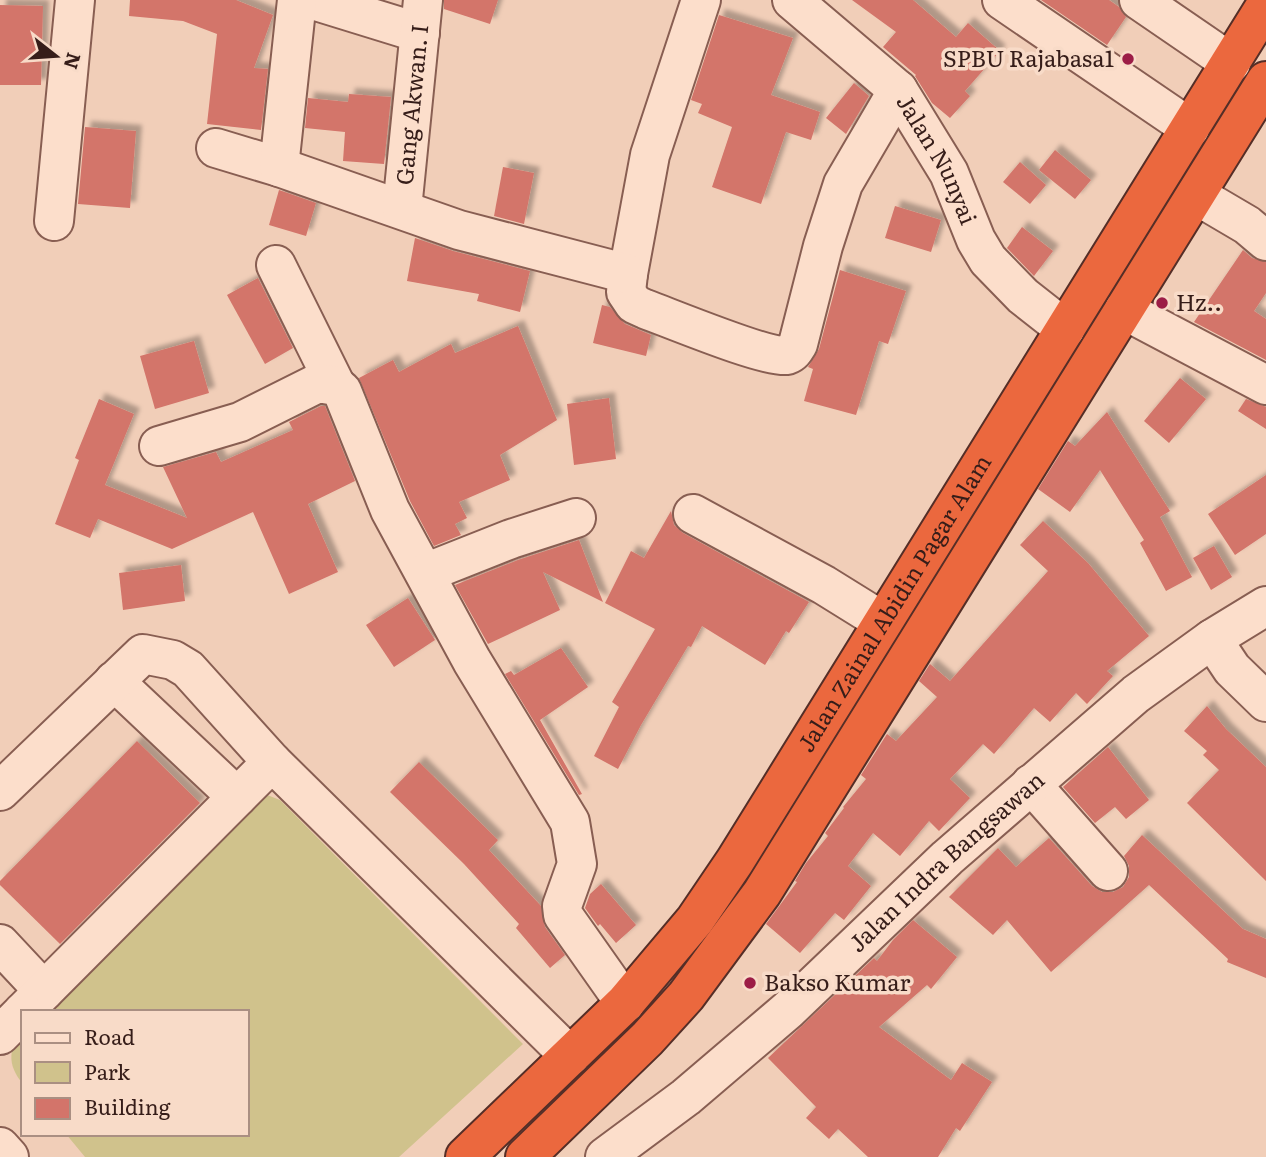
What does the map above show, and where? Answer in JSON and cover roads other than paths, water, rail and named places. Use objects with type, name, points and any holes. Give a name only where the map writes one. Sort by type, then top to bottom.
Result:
[{"type":"highway","name":"Jalan Zainal Abidin Pagar Alam","points":[[465,1157],[625,1003],[695,920],[736,861],[882,621],[1266,5]]},
{"type":"highway","name":"Jalan Zainal Abidin Pagar Alam","points":[[525,1157],[647,1039],[678,1004],[762,893],[1196,195],[1263,96]]},
{"type":"street","points":[[54,221],[75,0]]},
{"type":"street","points":[[279,167],[297,0]]},
{"type":"street","points":[[313,0],[421,17]]},
{"type":"street","points":[[701,0],[650,155],[628,274],[626,292],[634,303],[645,309],[755,350],[784,356],[793,352],[798,344],[823,246],[843,184],[898,90]]},
{"type":"street","name":"Jalan Nunyai","points":[[792,0],[898,90],[949,173],[976,240],[988,260],[1023,296],[1065,329]]},
{"type":"street","points":[[1002,0],[1190,128]]},
{"type":"street","points":[[1139,0],[1231,62]]},
{"type":"street","name":"Gang Akwan. I","points":[[402,209],[421,17]]},
{"type":"street","points":[[216,148],[279,167],[459,230],[628,274]]},
{"type":"street","points":[[1196,195],[1247,225],[1266,241]]},
{"type":"street","points":[[276,265],[336,386],[342,391],[390,510],[472,661],[570,822],[577,864],[562,906],[563,915],[625,1003]]},
{"type":"street","points":[[1124,310],[1266,385]]},
{"type":"street","points":[[159,446],[240,422],[318,383],[336,386]]},
{"type":"street","points":[[693,514],[824,585],[882,621]]},
{"type":"street","points":[[425,573],[511,539],[576,518]]},
{"type":"street","name":"Jalan Indra Bangsawan","points":[[605,1157],[686,1097],[788,1010],[947,858],[1136,694],[1222,633],[1266,606]]},
{"type":"street","points":[[1222,633],[1266,666]]},
{"type":"street","points":[[1222,633],[1233,668],[1266,702]]},
{"type":"street","points":[[0,790],[143,654],[173,660],[188,669],[272,762],[570,1056]]},
{"type":"street","points":[[114,681],[237,797]]},
{"type":"street","points":[[0,944],[30,1005],[272,762]]},
{"type":"street","points":[[1031,784],[1108,871]]},
{"type":"street","points":[[0,1035],[21,1014]]},
{"type":"street","points":[[0,1147],[9,1157]]},
{"type":"place","name":"SPBU Rajabasa1","points":[[1128,59]]},
{"type":"place","name":"Hz..","points":[[1162,303]]},
{"type":"place","name":"Bakso Kumar","points":[[750,983]]}]
